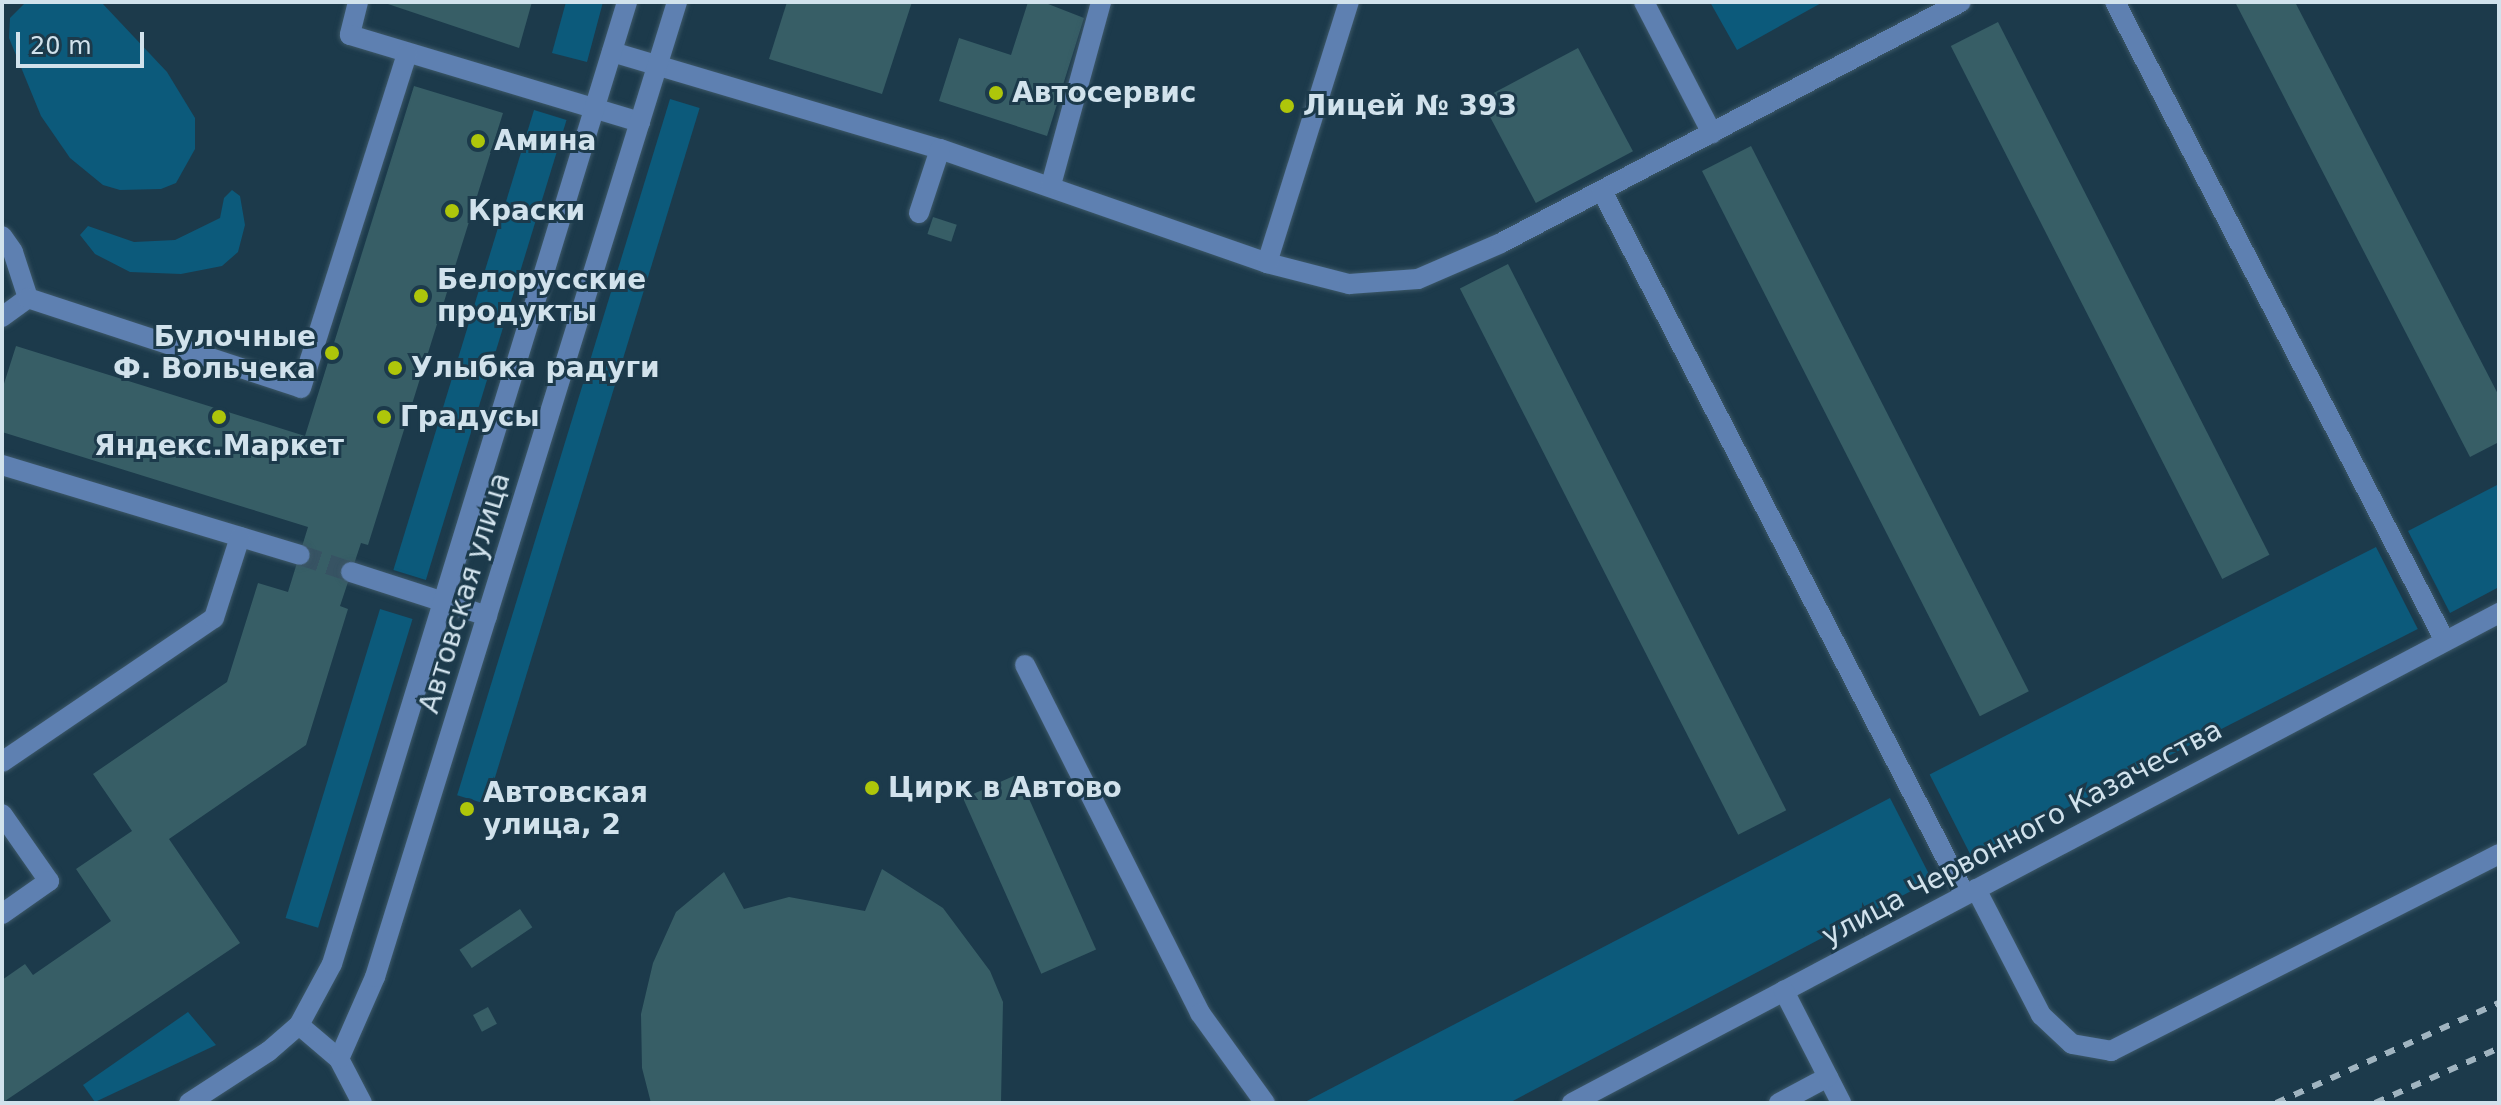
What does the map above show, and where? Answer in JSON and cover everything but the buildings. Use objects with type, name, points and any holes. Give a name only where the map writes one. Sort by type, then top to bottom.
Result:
[{"type":"street","points":[[358,2],[350,35],[640,122]]},
{"type":"street","name":"Автовская улица","points":[[189,1103],[269,1051],[299,1025],[332,964],[627,2]]},
{"type":"street","name":"Автовская улица","points":[[339,1059],[375,977],[677,2]]},
{"type":"street","points":[[1051,185],[1101,2]]},
{"type":"street","points":[[1267,263],[1349,2]]},
{"type":"street","points":[[1644,2],[1712,133]]},
{"type":"street","points":[[612,52],[940,149],[1051,185],[1267,263],[1349,284],[1418,279],[1602,191],[1961,2]]},
{"type":"street","points":[[2115,2],[2445,641]]},
{"type":"street","points":[[28,298],[301,388],[407,54]]},
{"type":"street","points":[[919,213],[940,149]]},
{"type":"street","points":[[1602,191],[1970,892],[2041,1015],[2072,1044],[2111,1051],[2499,854]]},
{"type":"street","points":[[2,236],[13,252],[28,298]]},
{"type":"street","points":[[2,317],[28,298]]},
{"type":"street","points":[[2,465],[300,555]]},
{"type":"street","points":[[2,762],[214,618],[240,537]]},
{"type":"street","points":[[351,572],[487,616]]},
{"type":"street","name":"улица Червонного Казачества","points":[[1572,1103],[2499,613]]},
{"type":"street","points":[[1025,665],[1200,1013],[1265,1103]]},
{"type":"street","points":[[2,814],[49,881],[2,914]]},
{"type":"street","points":[[1784,991],[1841,1103]]},
{"type":"street","points":[[299,1025],[339,1059],[362,1103]]},
{"type":"street","points":[[1779,1103],[1828,1077]]},
{"type":"shaded area","points":[[26,2],[102,3],[167,72],[195,118],[195,149],[176,183],[161,189],[120,190],[103,185],[70,158],[41,116],[9,38],[10,18]]},
{"type":"shaded area","points":[[566,2],[603,2],[587,62],[552,53]]},
{"type":"shaded area","points":[[1710,2],[1823,2],[1737,50]]},
{"type":"shaded area","points":[[670,99],[700,108],[487,804],[457,795]]},
{"type":"shaded area","points":[[534,110],[567,120],[426,580],[393,570]]},
{"type":"shaded area","points":[[232,190],[240,196],[245,225],[238,252],[222,266],[181,274],[130,272],[95,254],[80,235],[88,226],[134,242],[175,240],[220,218],[224,198]]},
{"type":"shaded area","points":[[2499,484],[2499,587],[2450,613],[2408,531]]},
{"type":"shaded area","points":[[2376,547],[2418,629],[1971,856],[1930,774]]},
{"type":"shaded area","points":[[380,609],[413,619],[318,928],[286,918]]},
{"type":"shaded area","points":[[1890,798],[1932,880],[1509,1103],[1303,1103]]},
{"type":"shaded area","points":[[188,1012],[216,1045],[95,1102],[83,1085]]},
{"type":"tunnel","points":[[300,555],[351,572]]},
{"type":"railway","points":[[2276,1103],[2499,1003]]},
{"type":"railway","points":[[2375,1103],[2499,1048]]},
{"type":"place","name":"Автосервис","points":[[996,93]]},
{"type":"place","name":"Лицей № 393","points":[[1287,106]]},
{"type":"place","name":"Амина","points":[[478,141]]},
{"type":"place","name":"Краски","points":[[452,211]]},
{"type":"place","name":"Белорусские продукты","points":[[421,296]]},
{"type":"place","name":"Булочные Ф. Вольчека","points":[[332,353]]},
{"type":"place","name":"Улыбка радуги","points":[[395,368]]},
{"type":"place","name":"Яндекс.Маркет","points":[[219,417]]},
{"type":"place","name":"Градусы","points":[[384,417]]},
{"type":"place","name":"Цирк в Автово","points":[[872,788]]},
{"type":"place","name":"Автовская улица, 2","points":[[467,809]]}]
